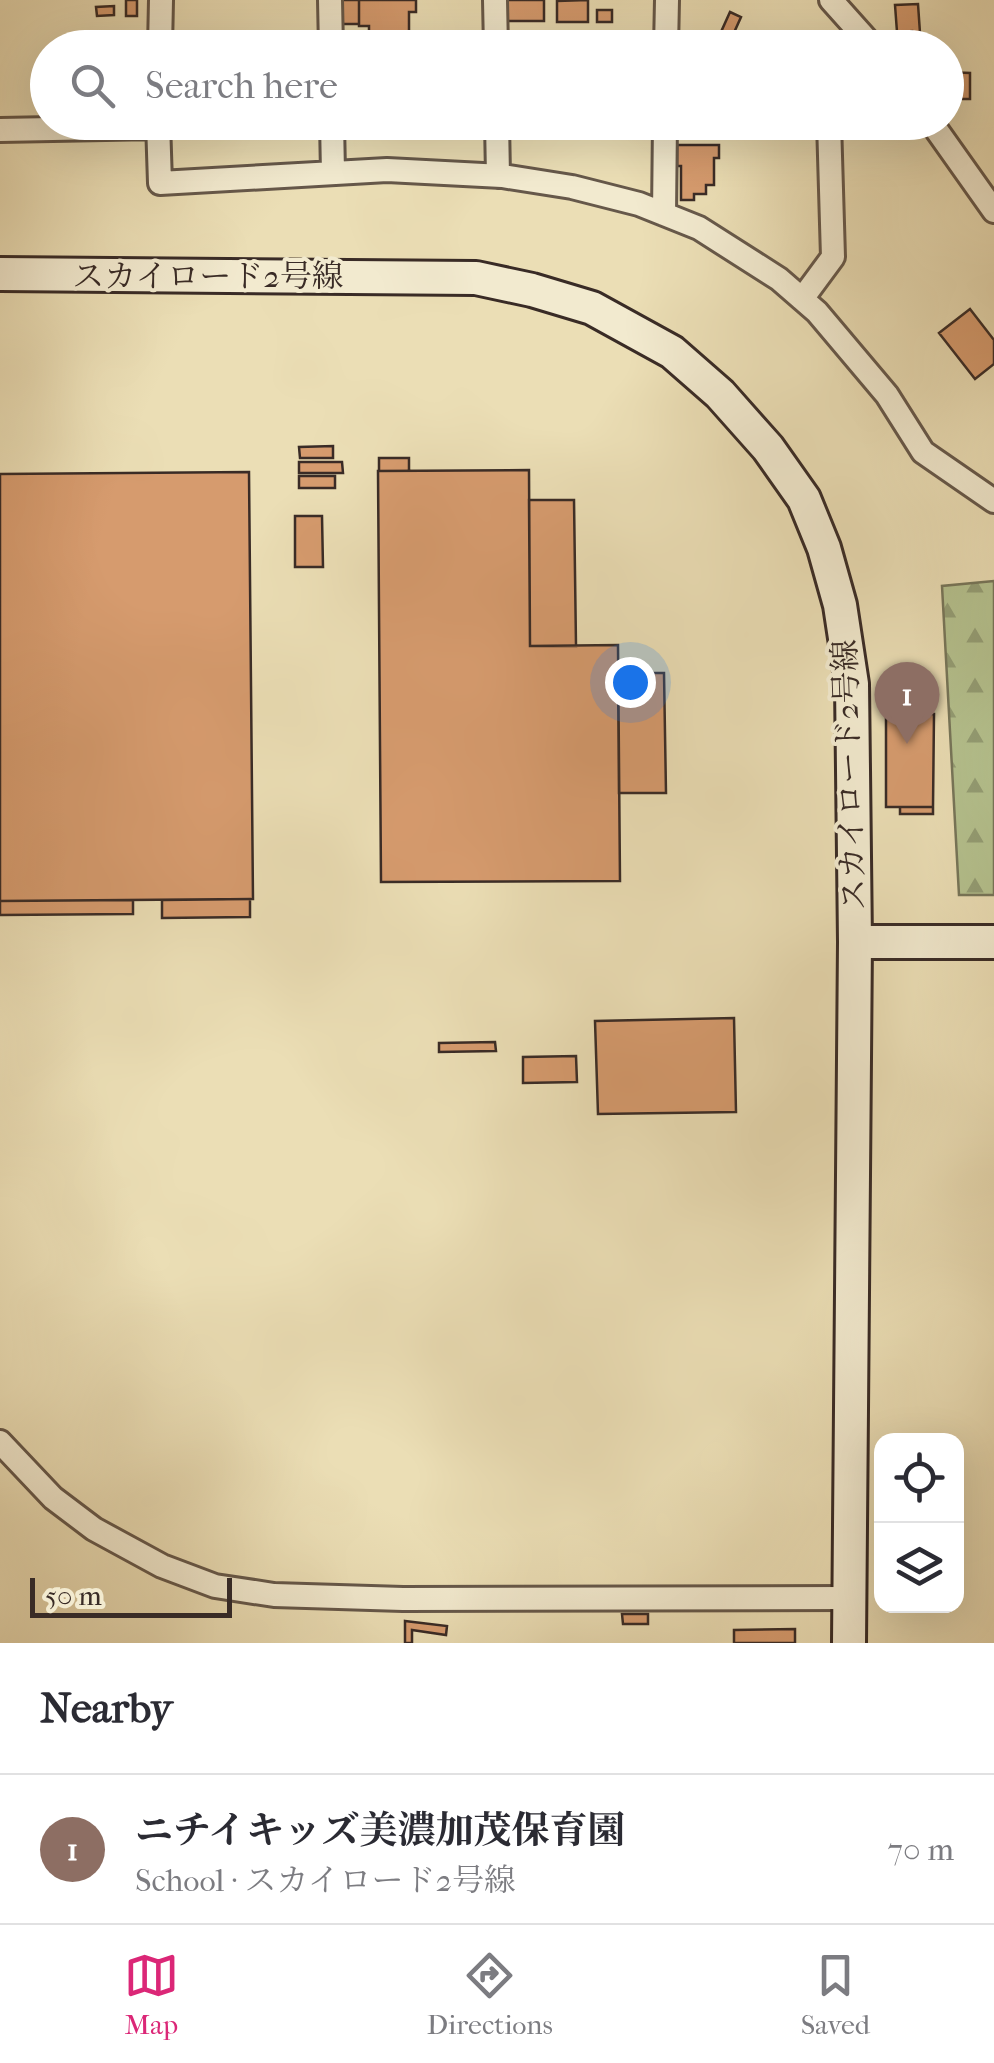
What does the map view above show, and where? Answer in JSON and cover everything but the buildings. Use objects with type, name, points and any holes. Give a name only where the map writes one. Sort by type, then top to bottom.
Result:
[{"type":"street","points":[[160,30],[161,0]]},
{"type":"street","points":[[330,0],[331,30]]},
{"type":"street","points":[[495,0],[496,30]]},
{"type":"street","points":[[666,30],[667,0]]},
{"type":"street","points":[[831,0],[854,30]]},
{"type":"street","points":[[0,130],[30,129]]},
{"type":"street","points":[[159,140],[160,183],[387,170],[498,176],[572,187],[638,204],[699,228],[780,279],[818,312],[886,395],[923,452],[994,501]]},
{"type":"street","points":[[332,140],[333,174]]},
{"type":"street","points":[[497,140],[498,176]]},
{"type":"street","points":[[664,214],[666,140]]},
{"type":"street","points":[[802,299],[833,256],[830,140]]},
{"type":"street","points":[[944,140],[994,211]]},
{"type":"street","name":"スカイロード2号線","points":[[0,274],[476,278],[532,290],[592,308],[672,352],[720,394],[768,448],[804,498],[824,548],[840,605],[852,684],[855,942],[849,1643]]},
{"type":"street","points":[[855,942],[994,942]]},
{"type":"street","points":[[0,1442],[53,1498],[94,1530],[162,1566],[216,1586],[274,1595],[403,1599],[850,1598]]},
{"type":"green space","points":[[994,581],[994,895],[959,895],[942,586]]},
{"type":"place","name":"ニチイキッズ美濃加茂保育園","points":[[907,744]]}]
